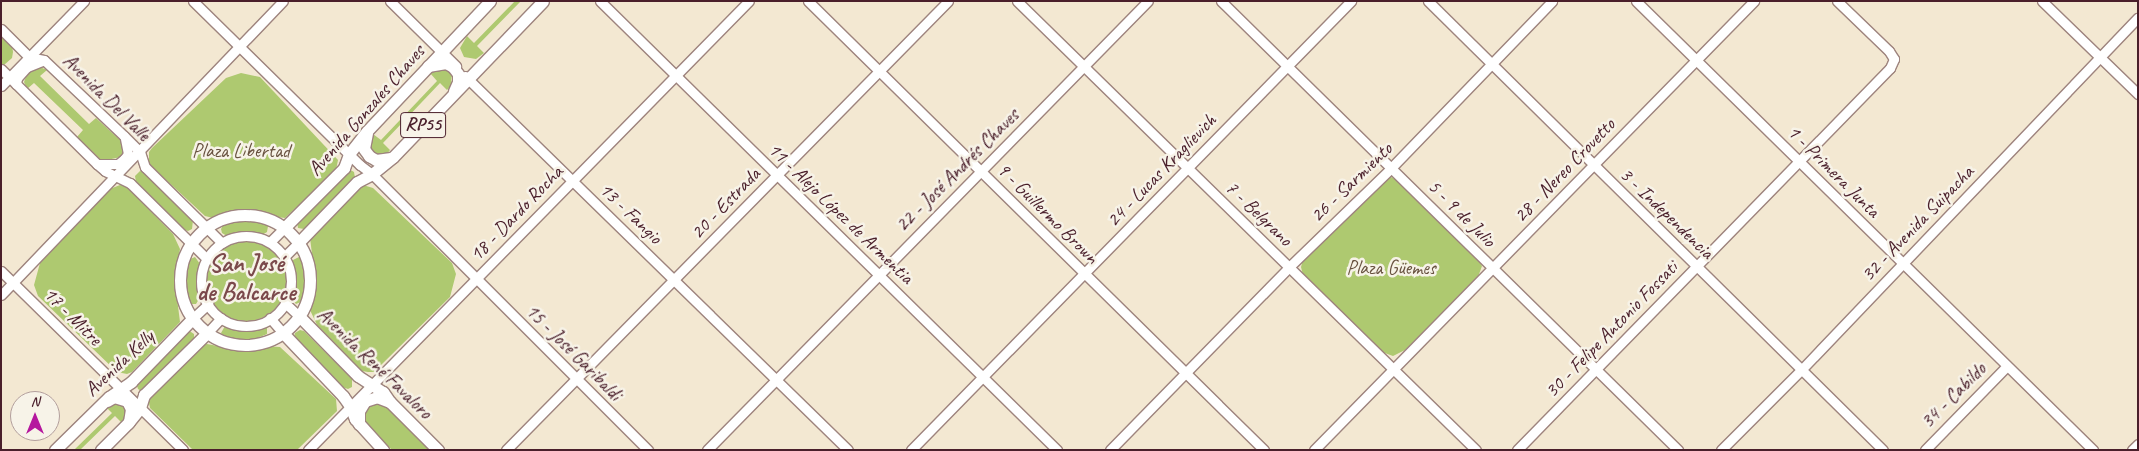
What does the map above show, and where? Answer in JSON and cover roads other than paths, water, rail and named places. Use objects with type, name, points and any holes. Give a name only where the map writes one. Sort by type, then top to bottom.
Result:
[{"type":"main road","name":"Avenida Gonzales Chaves","points":[[284,228],[344,168],[349,154],[367,131],[490,1]]},
{"type":"main road","name":"Avenida Gonzales Chaves","points":[[299,242],[357,182],[372,174],[393,157],[543,1]]},
{"type":"main road","points":[[428,66],[446,63],[453,67],[458,74],[458,82],[454,92]]},
{"type":"main road","points":[[367,131],[364,149],[369,156],[376,160],[393,157]]},
{"type":"main road","points":[[252,215],[266,218],[284,228],[299,242],[306,257],[310,281],[309,295],[299,316],[283,334],[264,342],[239,344],[224,341],[208,332],[193,318],[186,306],[180,280],[182,266],[191,244],[207,227],[225,218],[252,215]]},
{"type":"main road","name":"Avenida René Favaloro","points":[[299,316],[358,376],[373,384],[438,450]]},
{"type":"main road","name":"Avenida Kelly","points":[[55,450],[104,402],[120,388],[131,382],[193,318]]},
{"type":"main road","name":"Avenida Kelly","points":[[101,450],[140,408],[144,395],[208,332]]},
{"type":"main road","points":[[283,334],[350,406],[354,419],[383,450]]},
{"type":"main road","points":[[104,402],[114,397],[126,401],[131,409],[128,423]]},
{"type":"main road","points":[[359,425],[359,411],[365,401],[377,397],[390,402]]},
{"type":"street","points":[[1,86],[84,1]]},
{"type":"street","points":[[193,1],[240,45]]},
{"type":"street","points":[[1,295],[283,1]]},
{"type":"street","name":"13 - Fangio","points":[[390,1],[848,450]]},
{"type":"street","name":"11 - Alejo López de Armentia","points":[[600,1],[1057,450]]},
{"type":"street","name":"18 - Dardo Rocha","points":[[308,450],[749,1]]},
{"type":"street","name":"9 - Guillermo Brown","points":[[808,1],[1264,450]]},
{"type":"street","name":"20 - Estrada","points":[[506,450],[948,1]]},
{"type":"street","name":"7 - Belgrano","points":[[1017,1],[1084,69],[1476,450]]},
{"type":"street","name":"22 - José Andrés Chaves","points":[[707,450],[980,171],[1084,69],[1148,1]]},
{"type":"street","name":"5 - 9 de Julio","points":[[1221,1],[1678,450]]},
{"type":"street","name":"24 - Lucas Kraglievich","points":[[911,450],[1351,1]]},
{"type":"street","name":"3 - Independencia","points":[[1428,1],[1493,63],[1593,165],[1883,450]]},
{"type":"street","name":"26 - Sarmiento","points":[[1110,450],[1289,267],[1391,168],[1552,1]]},
{"type":"street","name":"1 - Primera Junta","points":[[1636,1],[2093,450]]},
{"type":"street","name":"28 - Nereo Crovetto","points":[[1314,450],[1754,1]]},
{"type":"street","name":"30 - Felipe Antonio Fossati","points":[[1517,450],[1890,68],[1894,59],[1889,51],[1837,1]]},
{"type":"street","points":[[2042,1],[2138,94]]},
{"type":"street","name":"32 - Avenida Suipacha","points":[[1721,450],[1802,369],[2138,18]]},
{"type":"street","points":[[1,29],[29,57]]},
{"type":"street","name":"15 - José Garibaldi","points":[[240,45],[477,278],[576,380],[648,450]]},
{"type":"street","name":"Avenida Del Valle","points":[[29,57],[44,60],[124,136],[140,152],[146,167],[222,243]]},
{"type":"street","points":[[19,88],[16,78],[27,67],[44,60]]},
{"type":"street","points":[[1,69],[97,164],[105,171],[130,183],[207,259]]},
{"type":"street","points":[[97,164],[118,164],[124,160],[128,154],[124,136]]},
{"type":"street","name":"Avenida Gonzales Chaves","points":[[270,242],[284,228]]},
{"type":"street","points":[[247,235],[270,242],[284,257],[291,273],[291,287],[285,303],[270,318],[251,325],[238,325],[221,318],[208,304],[202,290],[201,277],[207,259],[222,243],[235,237],[247,235]]},
{"type":"street","name":"Avenida Gonzales Chaves","points":[[284,257],[299,242]]},
{"type":"street","name":"17 - Mitre","points":[[1,271],[183,450]]},
{"type":"street","name":"Avenida René Favaloro","points":[[285,303],[299,316]]},
{"type":"street","name":"Avenida Kelly","points":[[193,318],[208,304]]},
{"type":"street","name":"Avenida Kelly","points":[[208,332],[221,318]]},
{"type":"street","points":[[270,318],[283,334]]},
{"type":"street","name":"34 - Cabildo","points":[[1925,450],[2007,366]]},
{"type":"street","points":[[2132,450],[2138,444]]},
{"type":"district","name":"San José de Balcarce","points":[[246,278]]},
{"type":"park label","name":"Plaza Libertad","points":[[241,150]]},
{"type":"park label","name":"Plaza Güemes","points":[[1391,267]]}]
